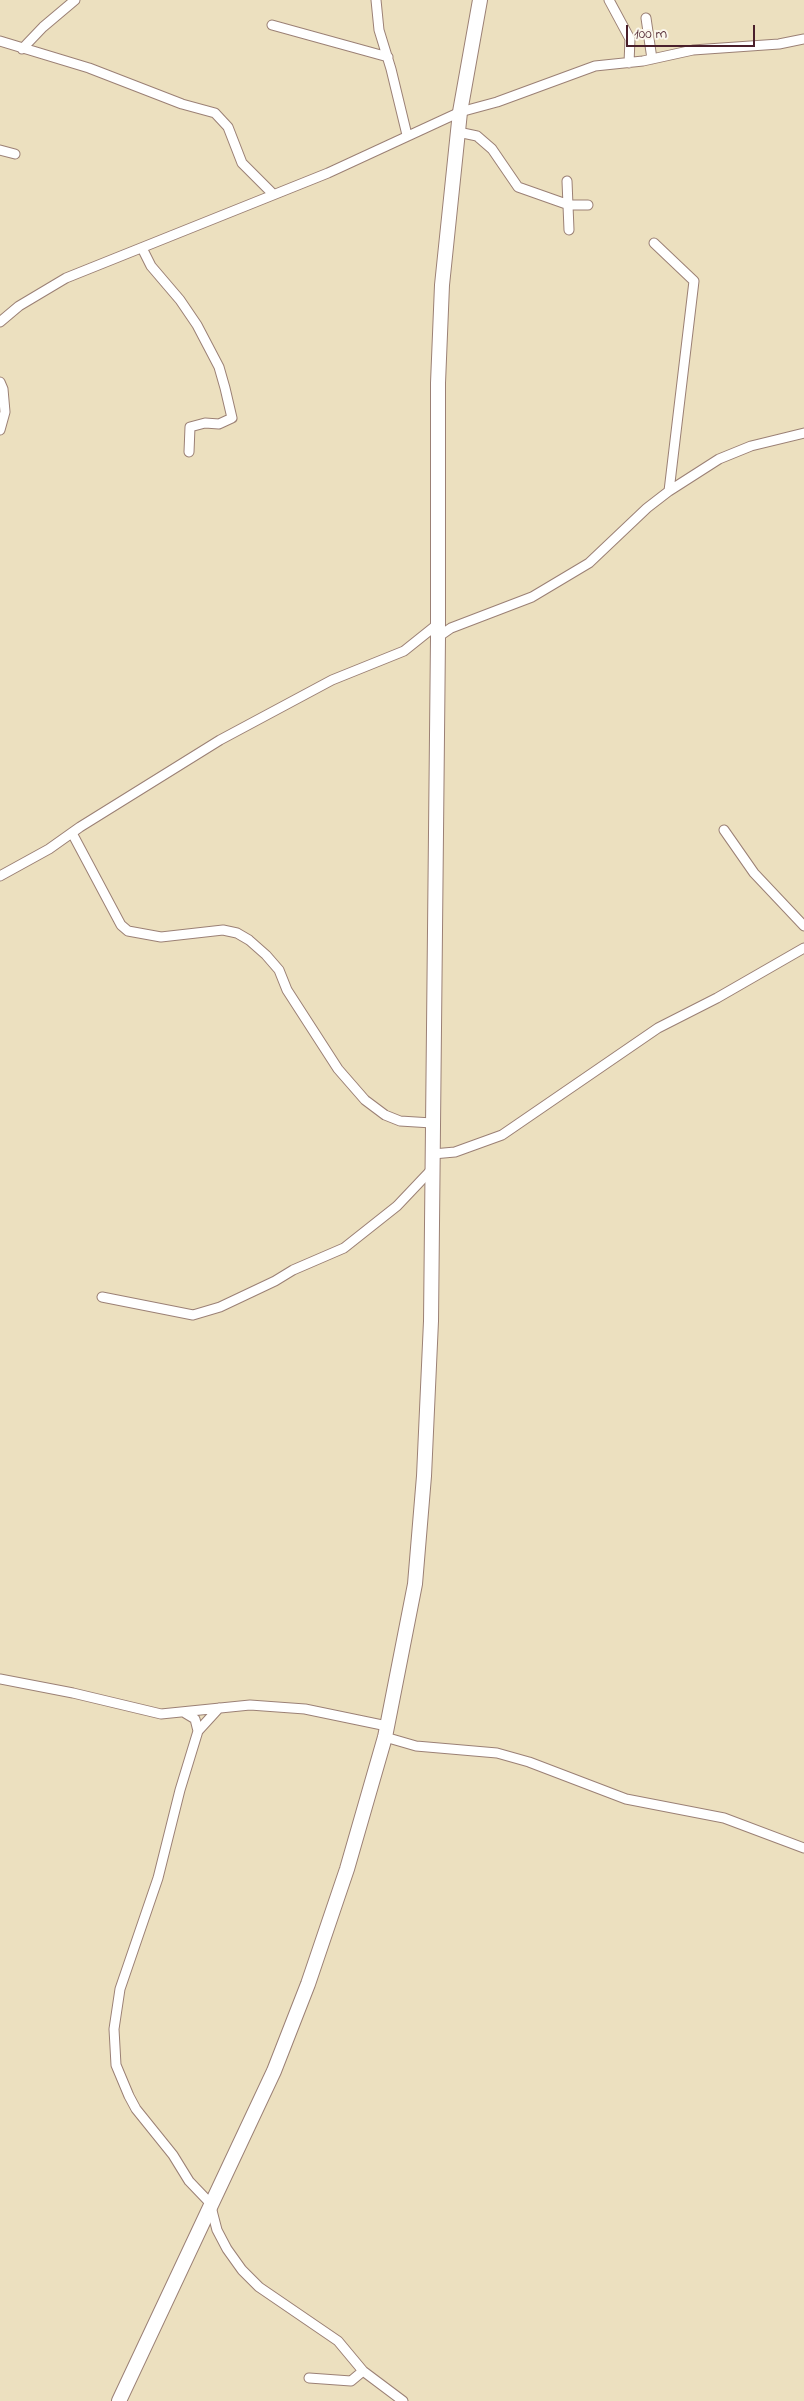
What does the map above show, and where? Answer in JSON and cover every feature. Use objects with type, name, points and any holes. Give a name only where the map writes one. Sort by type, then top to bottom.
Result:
[{"type":"main road","points":[[119,2401],[210,2203],[274,2071],[308,1984],[347,1869],[386,1732],[415,1584],[424,1476],[431,1321],[438,630],[438,383],[442,285],[460,112],[480,0]]},
{"type":"street","points":[[22,49],[43,27],[75,0]]},
{"type":"street","points":[[376,0],[376,20],[388,57],[407,135]]},
{"type":"street","points":[[609,0],[630,39],[629,63]]},
{"type":"street","points":[[646,18],[652,59]]},
{"type":"street","points":[[272,25],[388,57]]},
{"type":"street","points":[[0,322],[20,306],[66,278],[336,169],[460,112],[497,102],[595,66],[629,63],[693,50],[779,44],[804,39]]},
{"type":"street","points":[[0,41],[89,68],[182,104],[215,113],[228,127],[242,163],[273,194]]},
{"type":"street","points":[[458,132],[477,136],[492,149],[518,186],[569,205],[588,205]]},
{"type":"street","points":[[0,150],[15,154]]},
{"type":"street","points":[[567,181],[570,230]]},
{"type":"street","points":[[654,243],[694,281],[669,491]]},
{"type":"street","points":[[142,248],[150,266],[180,300],[197,325],[219,367],[232,418],[219,424],[205,423],[190,427],[189,452]]},
{"type":"street","points":[[0,382],[3,389],[5,412],[0,430]]},
{"type":"street","points":[[0,876],[49,849],[220,740],[332,680],[404,651],[438,630],[451,628],[532,597],[589,563],[647,508],[669,491],[720,459],[751,446],[804,433]]},
{"type":"street","points":[[724,830],[754,873],[804,926]]},
{"type":"street","points":[[72,833],[121,925],[128,930],[161,937],[223,930],[236,932],[249,940],[279,970],[288,990],[338,1069],[365,1100],[385,1115],[393,1118],[416,1124],[432,1123]]},
{"type":"street","points":[[102,1297],[193,1315],[220,1307],[275,1282],[293,1270],[344,1248],[397,1206],[433,1161],[502,1135],[658,1028],[711,1002],[804,948]]},
{"type":"street","points":[[0,1679],[100,1699],[134,1709],[161,1714],[250,1706],[305,1709],[386,1732],[416,1746],[497,1753],[529,1762],[626,1799],[724,1818],[804,1848]]},
{"type":"street","points":[[219,1708],[198,1731],[180,1790],[158,1878],[120,1989],[114,2049],[116,2065],[128,2096],[136,2109],[174,2155],[189,2182],[210,2203],[217,2230],[227,2249],[259,2286],[338,2340],[364,2371],[403,2401]]},
{"type":"street","points":[[185,1713],[195,1719],[198,1731]]},
{"type":"street","points":[[199,2229],[217,2230]]},
{"type":"street","points":[[309,2378],[351,2380],[364,2371]]}]
